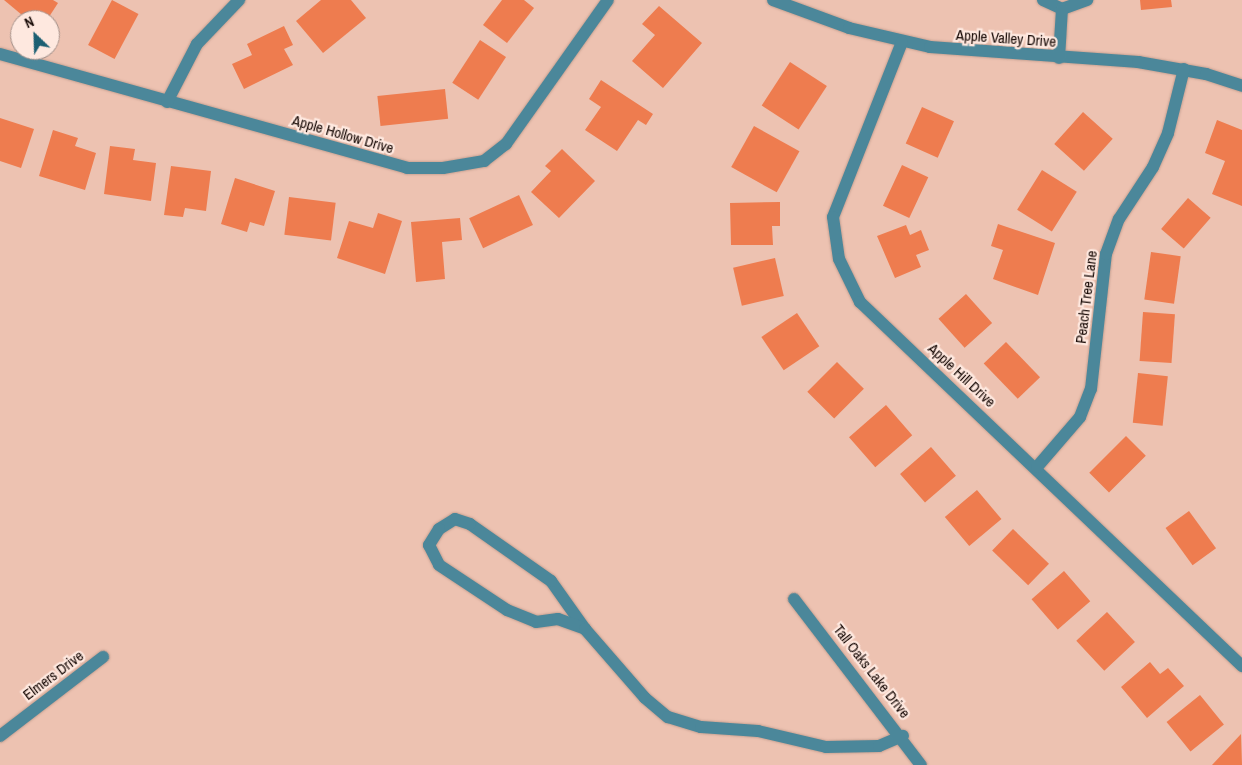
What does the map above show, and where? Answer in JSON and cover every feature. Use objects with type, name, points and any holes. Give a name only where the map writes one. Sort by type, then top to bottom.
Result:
[{"type":"street","points":[[167,102],[197,44],[239,0]]},
{"type":"street","name":"Apple Hollow Drive","points":[[0,54],[407,168],[484,161],[506,144],[608,0]]},
{"type":"street","name":"Apple Valley Drive","points":[[772,0],[841,26],[902,42],[978,54],[1060,58],[1184,69],[1242,86]]},
{"type":"street","points":[[1043,0],[1062,9],[1086,0]]},
{"type":"street","points":[[1060,58],[1062,9]]},
{"type":"street","name":"Apple Hill Drive","points":[[902,42],[833,217],[839,259],[860,302],[1037,467],[1242,666]]},
{"type":"street","name":"Peach Tree Lane","points":[[1037,467],[1080,417],[1091,389],[1106,254],[1119,219],[1153,167],[1168,133],[1184,69]]},
{"type":"street","points":[[585,629],[558,619],[536,622],[507,610],[439,565],[428,545],[440,529],[455,519],[470,524],[551,581],[585,629],[645,698],[668,717],[701,727],[758,731],[826,747],[879,746],[903,736]]},
{"type":"street","name":"Tall Oaks Lake Drive","points":[[794,600],[903,736],[921,765]]},
{"type":"street","name":"Elmers Drive","points":[[0,736],[103,657]]},
{"type":"building","points":[[4,0],[53,0],[58,3],[53,10],[16,10]]},
{"type":"building","points":[[112,0],[138,14],[115,59],[88,45]]},
{"type":"building","points":[[321,0],[351,0],[366,18],[323,53],[296,21]]},
{"type":"building","points":[[502,0],[524,0],[534,8],[507,43],[483,25]]},
{"type":"building","points":[[1140,0],[1171,0],[1172,7],[1141,10]]},
{"type":"building","points":[[659,6],[702,43],[663,88],[632,61],[655,35],[642,24]]},
{"type":"building","points":[[284,26],[293,45],[284,49],[293,65],[244,89],[232,64],[252,55],[247,44]]},
{"type":"building","points":[[480,40],[506,57],[478,100],[452,83]]},
{"type":"building","points":[[790,62],[827,86],[799,130],[762,106]]},
{"type":"building","points":[[601,80],[653,114],[646,125],[638,120],[617,151],[585,130],[601,107],[589,99]]},
{"type":"building","points":[[445,89],[448,119],[381,126],[377,96]]},
{"type":"building","points":[[922,107],[954,121],[938,158],[906,144]]},
{"type":"building","points":[[1083,112],[1113,139],[1084,171],[1054,144]]},
{"type":"building","points":[[0,118],[34,129],[21,168],[0,161]]},
{"type":"building","points":[[1217,120],[1242,130],[1242,206],[1212,194],[1225,161],[1205,153]]},
{"type":"building","points":[[754,126],[799,151],[777,192],[731,167]]},
{"type":"building","points":[[53,130],[78,138],[75,146],[96,153],[85,190],[39,176]]},
{"type":"building","points":[[110,146],[135,149],[133,160],[156,163],[151,201],[104,194]]},
{"type":"building","points":[[562,149],[595,181],[559,218],[531,192],[551,171],[545,166]]},
{"type":"building","points":[[902,165],[928,177],[909,218],[883,206]]},
{"type":"building","points":[[171,166],[211,171],[206,211],[185,208],[183,217],[164,215]]},
{"type":"building","points":[[1042,170],[1077,192],[1052,232],[1017,210]]},
{"type":"building","points":[[235,178],[275,191],[264,226],[250,222],[247,232],[221,224]]},
{"type":"building","points":[[519,195],[533,225],[483,248],[469,218]]},
{"type":"building","points":[[289,197],[336,203],[331,240],[284,235]]},
{"type":"building","points":[[1188,198],[1211,218],[1184,249],[1161,229]]},
{"type":"building","points":[[780,202],[780,226],[772,226],[773,245],[731,245],[730,203]]},
{"type":"building","points":[[378,213],[402,221],[385,274],[337,258],[349,221],[373,228]]},
{"type":"building","points":[[460,218],[462,240],[442,242],[445,279],[416,282],[411,222]]},
{"type":"building","points":[[998,224],[1055,243],[1038,295],[993,279],[1003,250],[991,246]]},
{"type":"building","points":[[906,225],[910,235],[921,230],[929,250],[916,255],[921,267],[895,278],[877,236]]},
{"type":"building","points":[[1151,252],[1181,256],[1174,304],[1144,300]]},
{"type":"building","points":[[775,258],[784,296],[742,306],[733,268]]},
{"type":"building","points":[[966,294],[992,323],[965,348],[939,319]]},
{"type":"building","points":[[1143,312],[1175,314],[1172,363],[1140,361]]},
{"type":"building","points":[[797,313],[819,346],[784,370],[761,337]]},
{"type":"building","points":[[1006,342],[1040,377],[1018,399],[984,364]]},
{"type":"building","points":[[837,362],[864,389],[834,419],[807,392]]},
{"type":"building","points":[[1138,373],[1168,376],[1163,426],[1133,423]]},
{"type":"building","points":[[886,405],[912,435],[875,467],[849,437]]},
{"type":"building","points":[[1126,436],[1146,456],[1109,493],[1089,473]]},
{"type":"building","points":[[931,447],[956,476],[925,503],[900,474]]},
{"type":"building","points":[[977,490],[1001,519],[969,546],[945,517]]},
{"type":"building","points":[[1189,511],[1216,548],[1193,565],[1166,528]]},
{"type":"building","points":[[1013,529],[1049,564],[1028,585],[992,551]]},
{"type":"building","points":[[1064,571],[1090,601],[1058,629],[1032,599]]},
{"type":"building","points":[[1107,612],[1135,642],[1104,671],[1076,641]]},
{"type":"building","points":[[1150,662],[1160,674],[1168,668],[1184,686],[1147,718],[1121,687]]},
{"type":"building","points":[[1200,695],[1224,725],[1190,752],[1167,722]]},
{"type":"building","points":[[1241,734],[1242,765],[1212,765]]}]
